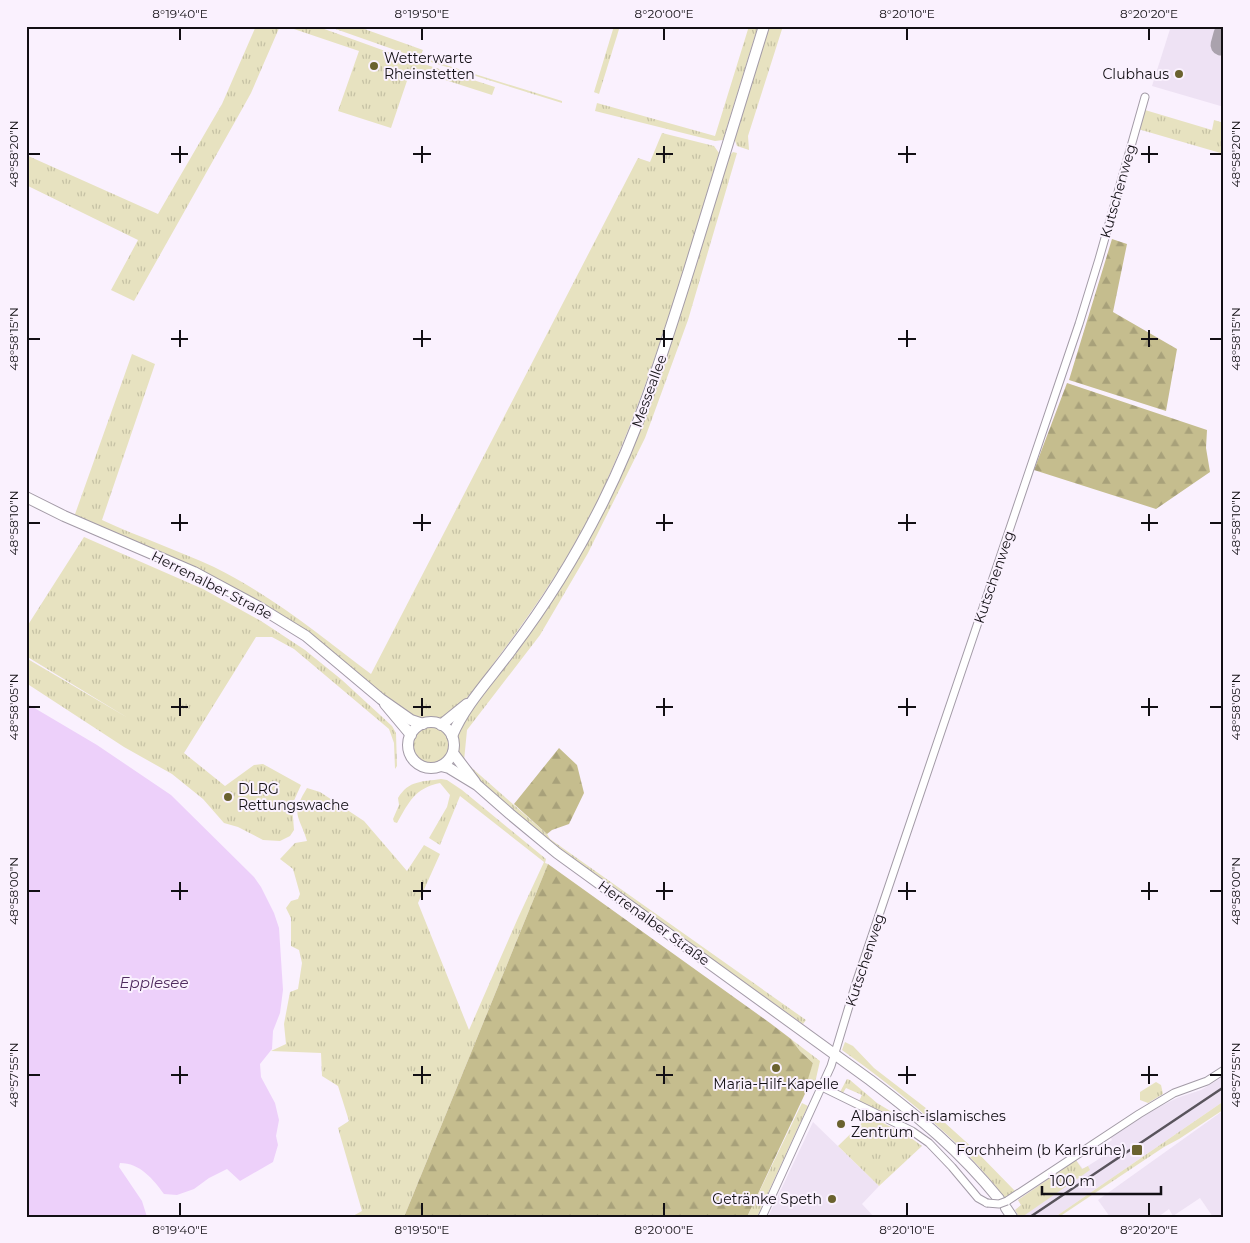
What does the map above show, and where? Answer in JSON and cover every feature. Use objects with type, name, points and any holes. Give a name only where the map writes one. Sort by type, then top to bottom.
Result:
[{"type":"street","name":"Messeallee","points":[[452,736],[475,697],[544,605],[570,562],[627,450],[671,328],[764,26]]},
{"type":"street","name":"Kutschenweg","points":[[835,1054],[856,983],[1100,260],[1145,96]]},
{"type":"street","name":"Herrenalber Straße","points":[[26,497],[194,572],[259,607],[306,636],[381,699],[411,720],[423,724]]},
{"type":"street","name":"Messeallee","points":[[441,725],[475,697]]},
{"type":"street","name":"Herrenalber Straße","points":[[381,699],[411,735]]},
{"type":"street","points":[[435,723],[441,725],[452,736],[454,741],[453,753],[446,763],[441,766],[426,768],[415,762],[411,757],[408,746],[411,735],[414,730],[423,724],[435,723]]},
{"type":"street","name":"Herrenalber Straße","points":[[453,753],[477,785]]},
{"type":"street","name":"Herrenalber Straße","points":[[441,766],[449,768],[477,785],[557,853],[918,1116],[964,1158],[1006,1206]]},
{"type":"street","points":[[762,1217],[822,1087],[835,1054]]},
{"type":"street","points":[[822,1087],[912,1131],[929,1144],[952,1167],[978,1198],[987,1203],[1006,1206],[1167,1097],[1207,1081],[1224,1070]]},
{"type":"shaded area","points":[[1171,26],[1224,26],[1224,107],[1152,86]]},
{"type":"shaded area","points":[[1224,1076],[1224,1101],[1055,1217],[1019,1217],[1015,1210],[1021,1205],[1018,1200],[1076,1160],[1083,1169],[1110,1152],[1106,1144],[1112,1140],[1110,1136],[1157,1108],[1177,1098],[1201,1090]]},
{"type":"shaded area","points":[[1224,1110],[1224,1217],[1213,1217],[1200,1198],[1173,1216],[1169,1209],[1158,1217],[1110,1217],[1098,1200]]},
{"type":"shaded area","points":[[813,1122],[879,1186],[862,1204],[874,1217],[768,1217]]},
{"type":"green space","points":[[256,26],[280,26],[251,93],[134,301],[111,290],[138,240],[26,185],[26,155],[158,214],[222,104]]},
{"type":"green space","points":[[285,26],[316,26],[399,56],[495,87],[492,95],[411,69],[391,128],[338,111],[359,51]]},
{"type":"green space","points":[[327,26],[356,26],[423,50],[420,57],[562,101],[562,103],[418,58]]},
{"type":"green space","points":[[614,26],[620,26],[599,94],[594,92]]},
{"type":"green space","points":[[749,26],[758,26],[723,140],[715,141],[595,111],[597,103],[715,136]]},
{"type":"green space","points":[[769,26],[783,26],[748,136],[749,150],[737,146],[734,138]]},
{"type":"green space","points":[[1145,110],[1212,130],[1214,120],[1224,123],[1224,154],[1138,129]]},
{"type":"green space","points":[[662,133],[714,146],[719,153],[681,279],[638,404],[605,485],[583,529],[558,571],[483,678],[459,707],[445,718],[432,720],[408,715],[294,624],[74,517],[132,354],[155,364],[102,520],[214,567],[256,590],[371,674],[638,158],[650,162]]},
{"type":"green space","points":[[733,152],[737,153],[688,320],[645,438],[588,553],[540,635],[467,730],[464,761],[547,834],[550,839],[806,1020],[803,1024],[612,888],[536,830],[465,768],[458,756],[457,733],[465,718],[517,652],[574,566],[593,530],[650,404],[729,156]]},
{"type":"green space","points":[[1112,239],[1127,244],[1113,312],[1177,349],[1166,411],[1069,380]]},
{"type":"green space","points":[[1067,383],[1207,430],[1206,448],[1210,472],[1156,509],[1034,470]]},
{"type":"green space","points":[[84,537],[203,589],[261,621],[305,650],[342,680],[392,726],[396,733],[397,766],[395,769],[394,743],[389,729],[294,649],[272,637],[256,637],[184,753],[225,786],[254,765],[263,764],[301,785],[292,805],[294,830],[290,836],[280,841],[263,840],[238,827],[224,823],[203,799],[172,774],[124,747],[26,683],[26,658],[128,718],[26,656],[26,628]]},
{"type":"green space","points":[[431,726],[444,732],[450,745],[444,758],[431,764],[418,758],[412,745],[418,732]]},
{"type":"green space","points":[[559,748],[577,765],[584,793],[569,824],[552,830],[547,834],[514,804]]},
{"type":"green space","points":[[441,779],[447,780],[462,790],[546,859],[545,863],[548,864],[404,1217],[351,1217],[362,1211],[338,1128],[349,1121],[338,1086],[322,1076],[321,1053],[271,1051],[286,1044],[284,1024],[290,992],[298,989],[302,963],[299,950],[291,946],[291,918],[286,908],[291,901],[298,899],[300,894],[293,869],[280,859],[295,843],[307,841],[297,810],[307,788],[320,792],[364,821],[407,871],[424,845],[440,854],[418,903],[469,1030],[544,862],[460,796],[440,845],[429,838],[447,807],[450,795],[440,783],[424,788],[419,792],[409,802],[397,823],[394,822],[393,819],[399,805],[398,798],[402,792],[417,783]]},
{"type":"green space","points":[[548,864],[770,1023],[791,1039],[813,1063],[808,1079],[811,1081],[747,1217],[404,1217]]},
{"type":"green space","points":[[791,1039],[820,1061],[815,1083],[807,1079],[813,1063]]},
{"type":"green space","points":[[845,1042],[853,1046],[874,1068],[944,1122],[975,1150],[1015,1191],[1005,1198],[970,1157],[929,1118],[842,1050]]},
{"type":"green space","points":[[847,1079],[877,1103],[902,1118],[903,1121],[859,1101],[862,1095],[846,1088],[843,1093],[840,1092]]},
{"type":"green space","points":[[1156,1082],[1161,1085],[1163,1094],[1148,1103],[1140,1100],[1140,1092]]},
{"type":"green space","points":[[1224,1101],[1223,1110],[1059,1217],[1055,1217]]},
{"type":"green space","points":[[802,1103],[808,1106],[757,1217],[747,1217]]},
{"type":"green space","points":[[869,1116],[907,1135],[922,1146],[879,1186],[838,1146]]},
{"type":"green space","points":[[1076,1160],[1082,1169],[1088,1166],[1090,1170],[1022,1217],[1019,1217],[1015,1210],[1021,1205],[1018,1200]]},
{"type":"water","name":"Epplesee","points":[[26,703],[97,745],[171,795],[254,877],[274,913],[279,928],[283,990],[280,1013],[273,1031],[272,1049],[260,1064],[261,1077],[275,1103],[279,1120],[276,1136],[278,1145],[273,1162],[240,1181],[227,1169],[209,1178],[194,1189],[177,1195],[164,1194],[151,1178],[140,1169],[120,1163],[119,1167],[142,1201],[147,1217],[26,1217]]},
{"type":"taxiway","points":[[1221,45],[1224,34]]},
{"type":"railway","points":[[1030,1217],[1224,1087]]},
{"type":"place","name":"Wetterwarte Rheinstetten","points":[[374,66]]},
{"type":"place","name":"Clubhaus","points":[[1179,74]]},
{"type":"place","name":"DLRG Rettungswache","points":[[228,797]]},
{"type":"place","name":"Maria-Hilf-Kapelle","points":[[776,1068]]},
{"type":"place","name":"Albanisch-islamisches Zentrum","points":[[841,1124]]},
{"type":"place","name":"Forchheim (b Karlsruhe)","points":[[1137,1150]]},
{"type":"place","name":"Getränke Speth","points":[[832,1199]]}]
